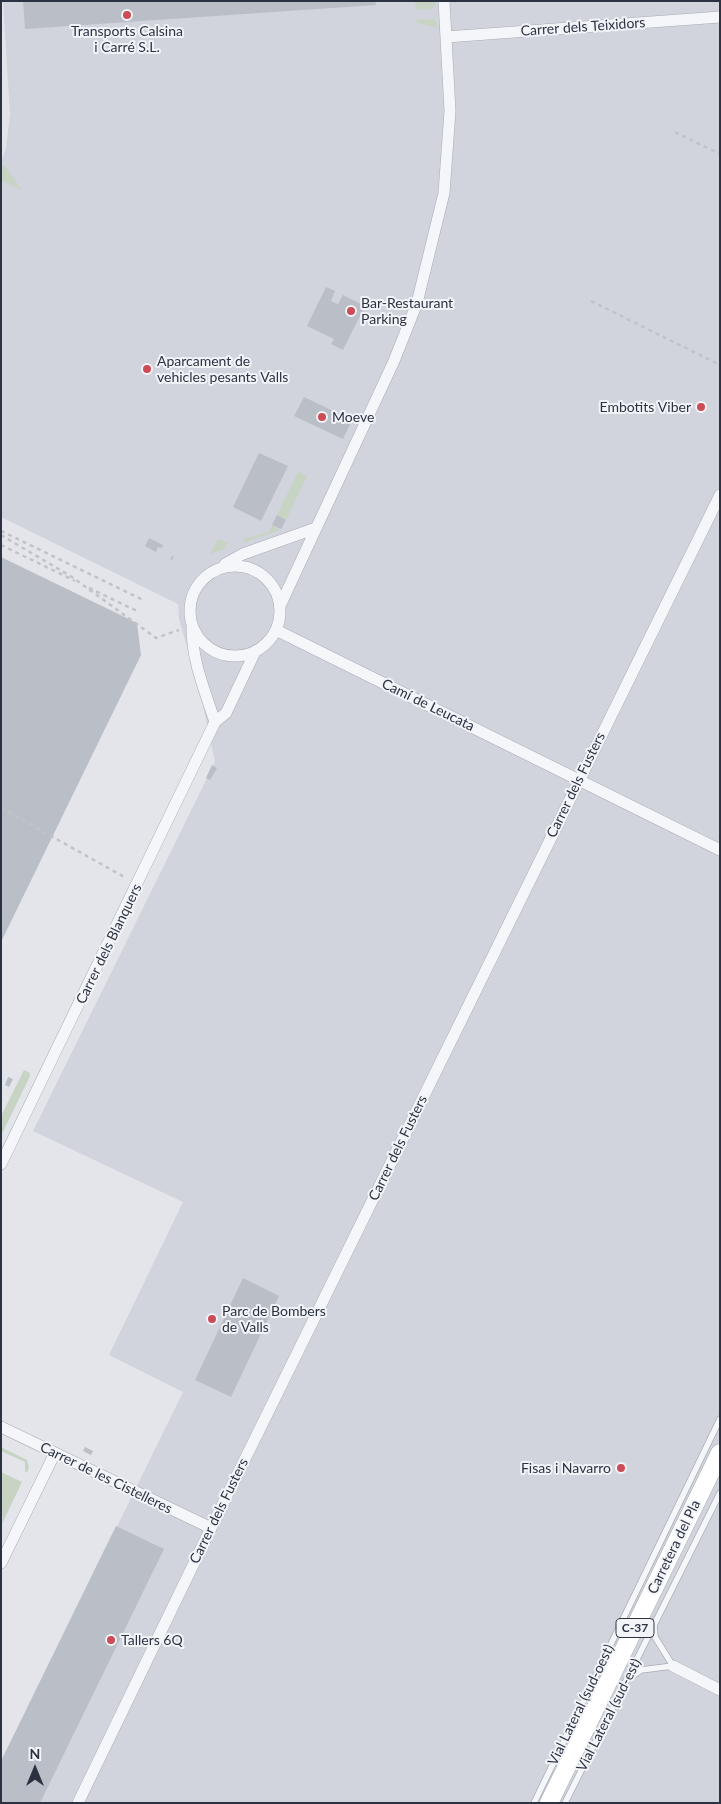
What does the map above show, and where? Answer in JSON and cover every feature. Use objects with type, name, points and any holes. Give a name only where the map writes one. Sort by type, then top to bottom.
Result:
[{"type":"main road","name":"Carretera del Pla","points":[[549,1803],[720,1453]]},
{"type":"street","points":[[280,606],[394,361],[416,302],[444,193],[450,111],[444,1]]},
{"type":"street","name":"Carrer dels Teixidors","points":[[446,37],[720,17]]},
{"type":"street","name":"Carrer dels Fusters","points":[[78,1803],[210,1528],[720,495]]},
{"type":"street","points":[[215,722],[194,657],[190,610],[193,594],[202,580],[243,554],[316,528]]},
{"type":"street","points":[[192,626],[201,641],[214,651],[230,656],[255,652],[267,643],[276,630],[280,618],[280,606],[279,598],[271,582],[257,571],[249,568],[232,565],[215,570]]},
{"type":"street","name":"Camí de Leucata","points":[[276,630],[720,850]]},
{"type":"street","name":"Carrer dels Blanquers","points":[[1,1164],[138,885],[215,722],[226,713],[255,652]]},
{"type":"street","name":"Carrer de les Cistelleres","points":[[1,1427],[210,1528]]},
{"type":"street","points":[[1,1562],[55,1453]]},
{"type":"street","points":[[673,1666],[720,1690]]},
{"type":"lane","name":"Vial Lateral (sud-oest)","points":[[534,1803],[720,1419]]},
{"type":"lane","name":"Vial Lateral (sud-est)","points":[[565,1803],[720,1493]]},
{"type":"lane","points":[[626,1681],[641,1670],[673,1666],[655,1637],[653,1625]]},
{"type":"path","points":[[675,132],[720,154]]},
{"type":"path","points":[[591,301],[720,365]]},
{"type":"path","points":[[1,531],[142,600]]},
{"type":"path","points":[[1,535],[72,577],[156,638],[192,626]]},
{"type":"path","points":[[1,545],[137,611]]},
{"type":"path","points":[[171,560],[173,556]]},
{"type":"path","points":[[1,808],[138,885]]},
{"type":"shaded area","points":[[3,1],[720,1],[720,1803],[1,1803],[78,1606],[183,1392],[109,1355],[183,1202],[33,1131],[215,762],[201,696],[179,619],[178,604],[1,517],[1,162],[6,148],[10,114]]},
{"type":"green space","points":[[415,1],[435,1],[436,5],[432,9],[416,10]]},
{"type":"green space","points":[[433,19],[437,22],[437,28],[417,23],[416,20]]},
{"type":"green space","points":[[3,166],[6,167],[22,190],[1,180]]},
{"type":"green space","points":[[298,472],[307,476],[286,520],[277,515]]},
{"type":"green space","points":[[272,525],[280,530],[243,543],[244,539],[269,532]]},
{"type":"green space","points":[[218,539],[228,543],[224,549],[210,554]]},
{"type":"green space","points":[[24,1070],[30,1073],[30,1076],[1,1136],[1,1116]]},
{"type":"green space","points":[[1,1447],[27,1460],[29,1467],[27,1473],[25,1471],[25,1462],[1,1451]]},
{"type":"green space","points":[[1,1472],[22,1482],[1,1526],[3,1517],[1,1515]]},
{"type":"building","name":"Transports Calsina i Carré S.L.","points":[[23,1],[375,1],[376,5],[25,29]]},
{"type":"building","points":[[326,287],[335,291],[331,301],[338,304],[343,295],[365,306],[343,350],[331,344],[334,339],[307,326]]},
{"type":"building","name":"Moeve","points":[[304,397],[352,420],[343,439],[294,416]]},
{"type":"building","points":[[259,453],[288,466],[261,521],[233,507]]},
{"type":"building","points":[[277,515],[286,520],[281,529],[272,525]]},
{"type":"building","points":[[149,538],[163,545],[162,548],[158,547],[156,552],[145,546]]},
{"type":"building","points":[[1,557],[137,623],[141,655],[1,942]]},
{"type":"building","points":[[212,765],[217,768],[210,780],[206,778]]},
{"type":"building","points":[[8,1077],[13,1079],[9,1087],[5,1085]]},
{"type":"building","points":[[243,1278],[279,1296],[231,1397],[195,1380]]},
{"type":"building","points":[[85,1447],[93,1451],[91,1455],[83,1451]]},
{"type":"building","points":[[116,1526],[164,1549],[40,1803],[1,1803],[1,1761]]},
{"type":"place","name":"Transports Calsina i Carré S.L.","points":[[127,15]]},
{"type":"place","name":"Bar-Restaurant Parking","points":[[351,311]]},
{"type":"place","name":"Aparcament de vehicles pesants Valls","points":[[147,369]]},
{"type":"place","name":"Embotits Viber","points":[[701,407]]},
{"type":"place","name":"Moeve","points":[[322,417]]},
{"type":"place","name":"Parc de Bombers de Valls","points":[[212,1319]]},
{"type":"place","name":"Fisas i Navarro","points":[[621,1468]]},
{"type":"place","name":"Tallers 6Q","points":[[111,1640]]}]
